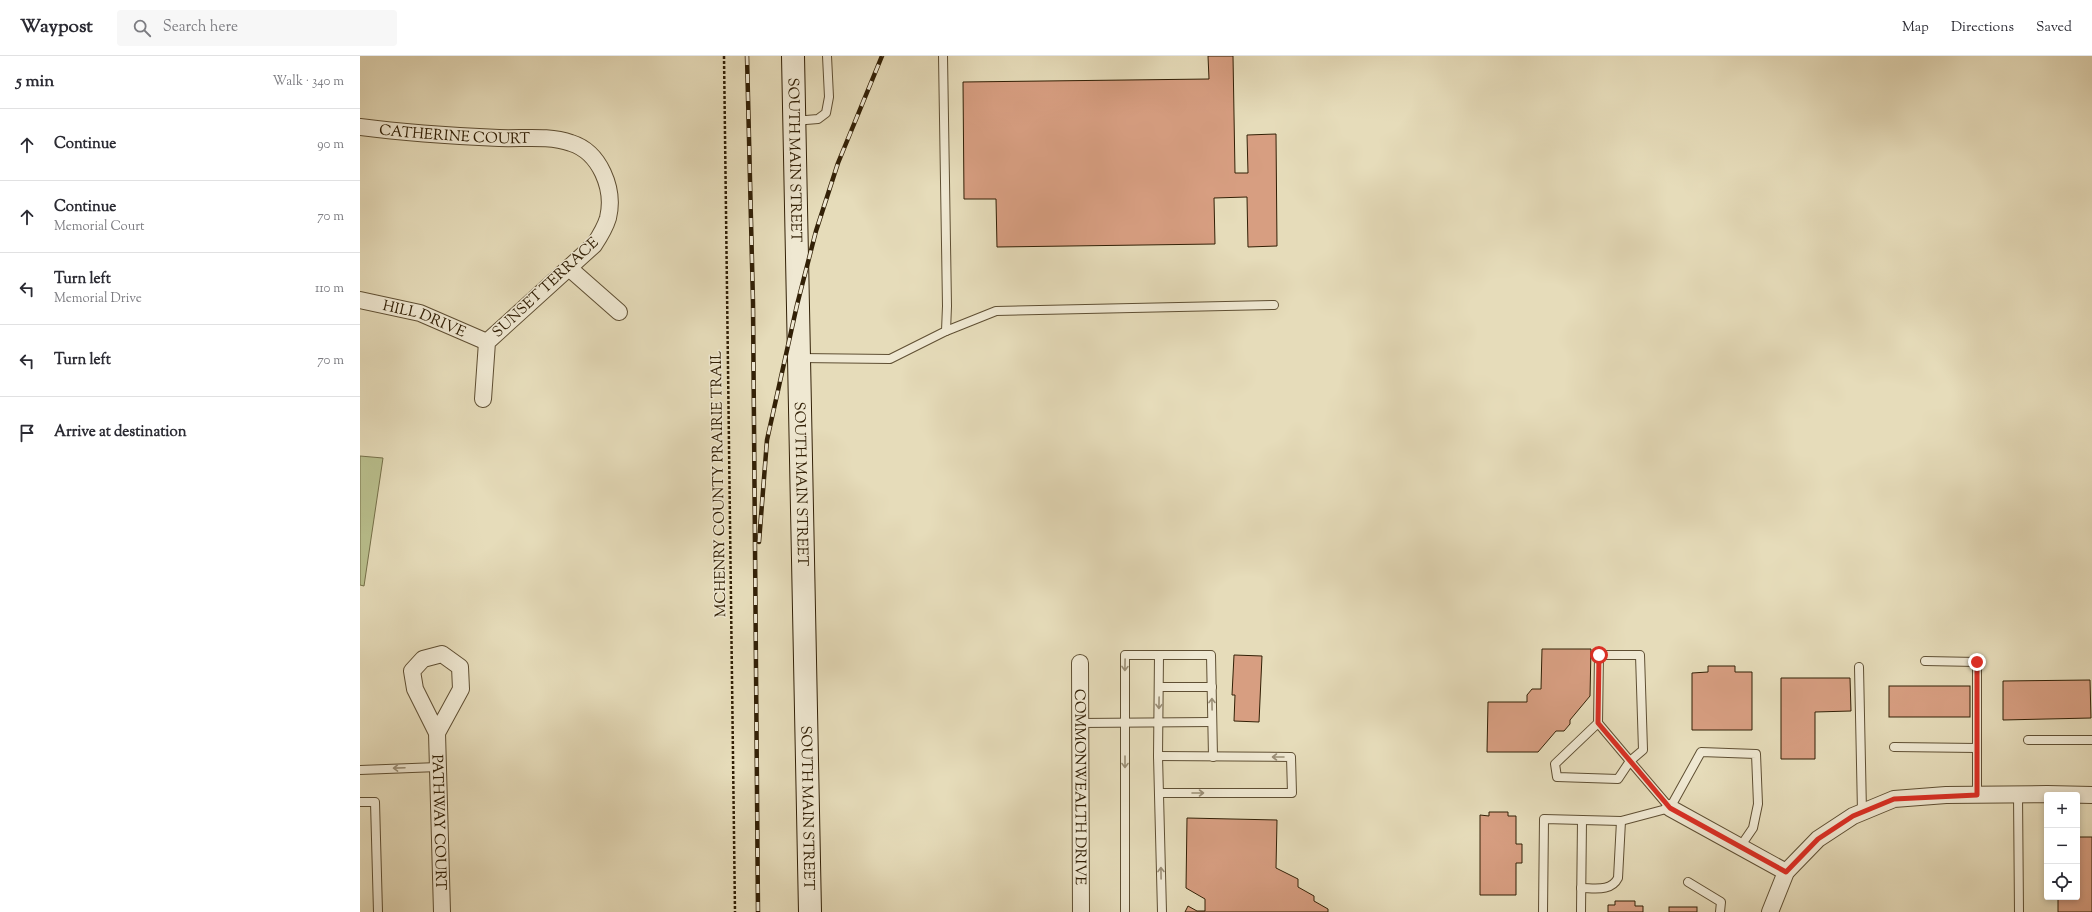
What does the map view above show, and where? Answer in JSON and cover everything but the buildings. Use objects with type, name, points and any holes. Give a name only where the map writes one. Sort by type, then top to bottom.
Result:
[{"type":"street","name":"SOUTH MAIN STREET","points":[[793,56],[797,358],[810,912]]},
{"type":"street","name":"CATHERINE COURT","points":[[360,127],[443,135],[529,139],[549,137]]},
{"type":"street","name":"SUNSET TERRACE","points":[[483,399],[487,342],[594,245],[603,232],[608,217],[610,202],[607,182],[597,163],[587,150],[572,143],[549,137]]},
{"type":"street","points":[[569,268],[619,312]]},
{"type":"street","name":"HILL DRIVE","points":[[360,300],[420,313],[487,342]]},
{"type":"street","name":"COMMONWEALTH DRIVE","points":[[1080,663],[1081,912]]},
{"type":"street","name":"PATHWAY COURT","points":[[437,733],[442,912]]},
{"type":"street","points":[[1770,912],[1786,872],[1818,839],[1862,812],[1894,799],[2018,794],[2092,795]]},
{"type":"street","points":[[1670,808],[1786,872]]},
{"type":"lane","points":[[794,121],[818,119],[826,114],[829,97],[826,56]]},
{"type":"lane","points":[[943,56],[947,306],[946,331]]},
{"type":"lane","points":[[797,358],[890,359],[970,320],[996,311],[1274,305]]},
{"type":"lane","points":[[1125,912],[1125,655],[1211,655],[1213,757]]},
{"type":"lane","points":[[1159,655],[1158,756],[1162,912]]},
{"type":"lane","points":[[1598,723],[1555,764],[1557,777],[1618,778],[1630,761],[1643,750],[1640,655],[1599,655],[1598,723],[1630,761],[1670,808]]},
{"type":"lane","points":[[1925,661],[1977,662],[1977,795]]},
{"type":"lane","points":[[1859,667],[1862,812]]},
{"type":"lane","points":[[1159,687],[1212,687]]},
{"type":"lane","points":[[1080,723],[1212,722]]},
{"type":"lane","points":[[2028,740],[2092,740]]},
{"type":"lane","points":[[1894,747],[1977,748]]},
{"type":"lane","points":[[1543,912],[1544,819],[1621,821],[1670,808],[1701,752],[1756,754],[1758,804],[1753,828],[1740,847]]},
{"type":"lane","points":[[1158,756],[1292,757],[1292,793],[1159,793]]},
{"type":"lane","points":[[360,770],[438,767]]},
{"type":"lane","points":[[2018,794],[2019,912]]},
{"type":"lane","points":[[360,802],[375,802],[378,912]]},
{"type":"lane","points":[[1581,912],[1582,820]]},
{"type":"lane","points":[[1581,888],[1609,888],[1615,885],[1618,878],[1621,821]]},
{"type":"lane","points":[[1688,882],[1721,902],[1720,912]]},
{"type":"path","name":"MCHENRY COUNTY PRAIRIE TRAIL","points":[[724,56],[735,912]]},
{"type":"green space","points":[[360,456],[383,458],[364,586],[360,585]]},
{"type":"railway","points":[[747,56],[753,303],[758,912]]},
{"type":"railway","points":[[759,542],[767,440],[797,305],[816,231],[838,163],[882,56]]},
{"type":"route","points":[[1599,655],[1598,723],[1670,808],[1786,872],[1818,839],[1853,816],[1894,799],[1946,795],[1977,795],[1977,662]]}]
